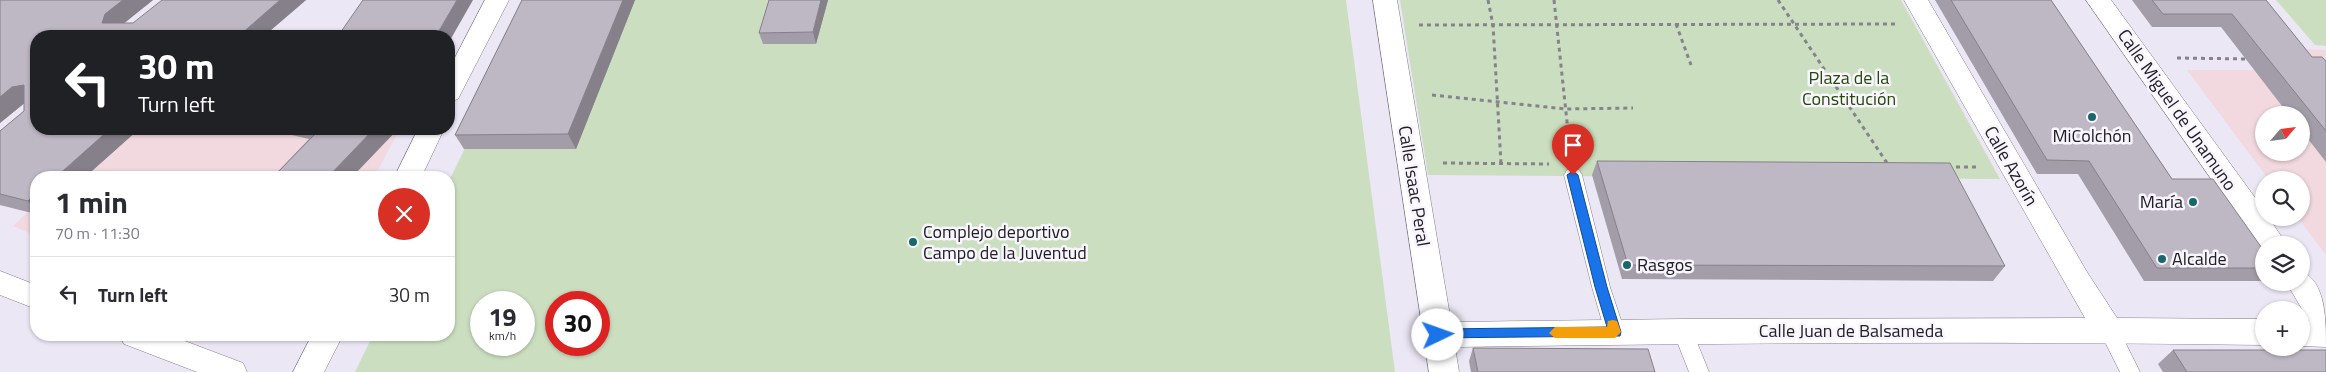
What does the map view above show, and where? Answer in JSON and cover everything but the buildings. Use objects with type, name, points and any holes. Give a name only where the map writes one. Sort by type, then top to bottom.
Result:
[{"type":"street","points":[[455,81],[497,0]]},
{"type":"street","name":"Calle Azorín","points":[[1916,0],[2012,168],[2109,330]]},
{"type":"street","name":"Calle Miguel de Unamuno","points":[[2098,0],[2267,236]]},
{"type":"street","name":"Calle Isaac Peral","points":[[1387,13],[1444,372]]},
{"type":"street","points":[[410,171],[428,135]]},
{"type":"street","points":[[0,283],[30,295]]},
{"type":"street","points":[[2306,291],[2326,322]]},
{"type":"street","name":"Calle Juan de Balsameda","points":[[1438,335],[1683,331],[2109,330],[2255,332]]},
{"type":"street","points":[[2310,333],[2326,334]]},
{"type":"street","points":[[151,341],[232,372]]},
{"type":"street","points":[[308,372],[325,341]]},
{"type":"lane","points":[[1572,170],[1601,287],[1615,332]]},
{"type":"lane","points":[[2109,330],[2130,372]]},
{"type":"lane","points":[[1683,331],[1699,372]]},
{"type":"path","points":[[1488,0],[1493,25],[1501,163]]},
{"type":"path","points":[[1410,163],[1501,163],[1572,170],[1554,0]]},
{"type":"path","points":[[1778,0],[1889,166]]},
{"type":"path","points":[[1387,13],[1493,25],[1929,23]]},
{"type":"path","points":[[1676,24],[1691,65]]},
{"type":"path","points":[[2140,58],[2256,59]]},
{"type":"path","points":[[1399,92],[1566,109],[1633,108]]},
{"type":"path","points":[[1879,166],[1899,166]]},
{"type":"path","points":[[1946,167],[2012,168]]},
{"type":"shaded area","points":[[2305,49],[2326,50],[2326,255],[2304,226],[2310,226],[2310,171],[2262,171],[2187,70],[2325,70]]},
{"type":"shaded area","points":[[50,135],[397,135],[377,171],[30,171],[30,233],[13,226],[28,212],[0,205],[0,178]]},
{"type":"green space","name":"Complejo deportivo Campo de la Juventud","points":[[537,0],[1346,0],[1395,372],[355,372],[370,341],[455,341],[454,171]]},
{"type":"green space","name":"Plaza de la Constitución","points":[[1400,0],[1901,0],[2000,179],[1428,175]]},
{"type":"green space","points":[[2276,0],[2326,0],[2326,46],[2315,45]]},
{"type":"slow traffic","points":[[1555,333],[1615,332],[1613,325]]},
{"type":"place","name":"MiColchón","points":[[2092,117]]},
{"type":"place","name":"María","points":[[2193,202]]},
{"type":"place","name":"Complejo deportivo Campo de la Juventud","points":[[913,242]]},
{"type":"place","name":"Alcalde","points":[[2162,259]]},
{"type":"place","name":"Rasgos","points":[[1627,265]]},
{"type":"route","points":[[1438,335],[1615,332],[1601,287],[1573,175]]}]
